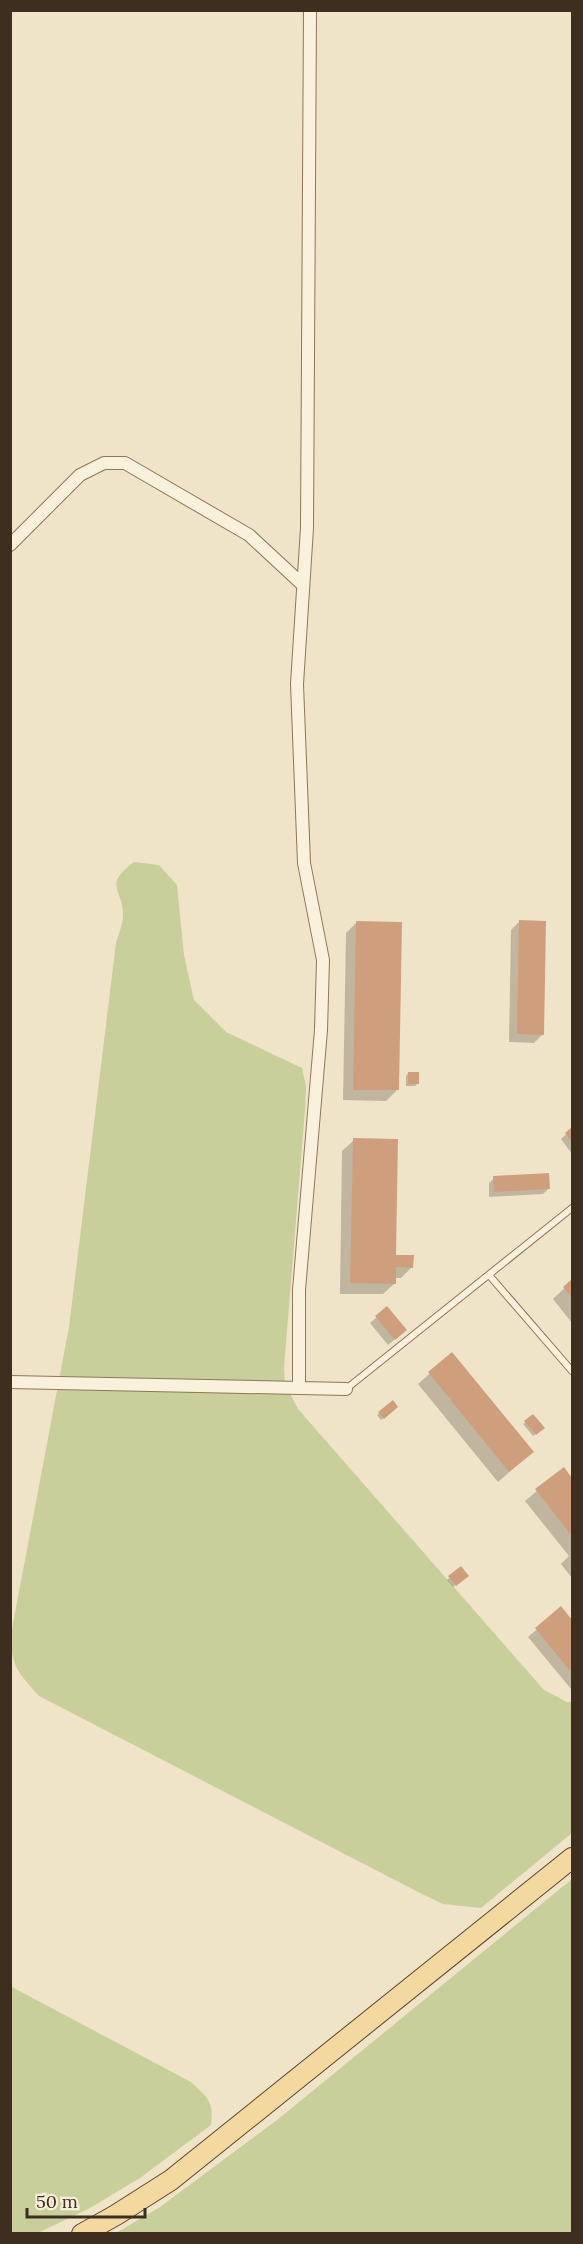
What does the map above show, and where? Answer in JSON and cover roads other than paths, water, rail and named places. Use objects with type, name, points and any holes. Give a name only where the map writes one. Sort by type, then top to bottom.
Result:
[{"type":"main road","points":[[82,2234],[171,2180],[573,1858]]},
{"type":"street","points":[[299,1388],[299,1290],[321,1030],[323,960],[304,863],[297,684],[307,528],[310,10]]},
{"type":"street","points":[[10,545],[80,475],[104,463],[125,463],[249,535],[303,585]]},
{"type":"street","points":[[10,1382],[346,1389]]},
{"type":"lane","points":[[346,1389],[573,1208]]},
{"type":"lane","points":[[489,1275],[573,1371]]}]
